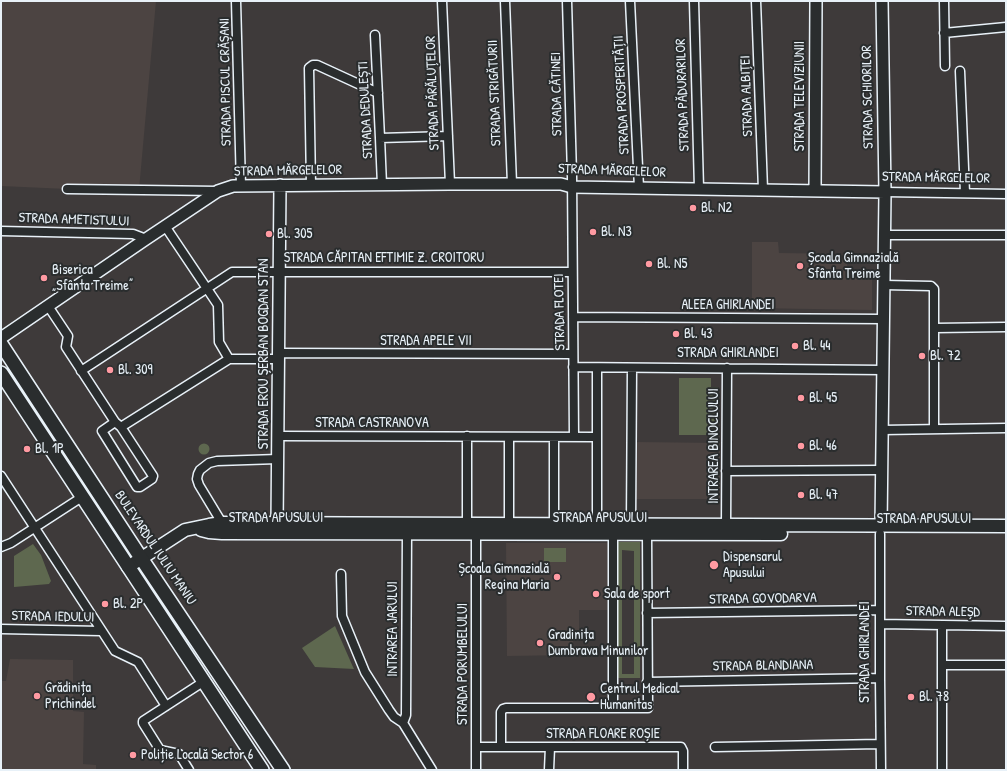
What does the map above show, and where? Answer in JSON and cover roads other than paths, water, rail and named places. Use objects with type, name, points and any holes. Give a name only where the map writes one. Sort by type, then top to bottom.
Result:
[{"type":"main road","name":"BULEVARDUL IULIU MANIU","points":[[1,344],[141,558],[283,770]]},
{"type":"main road","points":[[1,373],[262,770]]},
{"type":"main road","name":"STRADA APUSULUI","points":[[128,567],[182,532],[188,529],[209,525],[222,528],[470,530]]},
{"type":"main road","name":"STRADA APUSULUI","points":[[277,528],[407,533],[509,529],[554,525],[597,525],[631,529],[880,530],[1006,534]]},
{"type":"main road","name":"STRADA APUSULUI","points":[[880,530],[1006,526]]},
{"type":"main road","name":"STRADA APUSULUI","points":[[509,529],[613,533],[631,529]]},
{"type":"street","name":"STRADA PISCUL CRĂȘANI","points":[[236,1],[241,186]]},
{"type":"street","name":"STRADA PĂRĂLUȚELOR","points":[[442,1],[450,184]]},
{"type":"street","name":"STRADA STRIGĂTURII","points":[[505,1],[512,184]]},
{"type":"street","name":"STRADA CĂTINEI","points":[[567,1],[572,187]]},
{"type":"street","name":"STRADA PROSPERITĂȚII","points":[[630,1],[639,188]]},
{"type":"street","name":"STRADA PĂDURARILOR","points":[[694,1],[699,189]]},
{"type":"street","name":"STRADA ALBIȚEI","points":[[756,1],[764,190]]},
{"type":"street","name":"STRADA TELEVIZIUNII","points":[[815,191],[816,1]]},
{"type":"street","name":"STRADA SCHIORILOR","points":[[882,1],[885,192]]},
{"type":"street","points":[[944,1],[945,66]]},
{"type":"street","points":[[944,33],[1006,27]]},
{"type":"street","name":"STRADA DEDULEȘTI","points":[[375,35],[382,184]]},
{"type":"street","points":[[311,185],[309,68],[313,65],[317,65],[378,92]]},
{"type":"street","points":[[960,71],[965,193]]},
{"type":"street","points":[[380,138],[448,136]]},
{"type":"street","name":"STRADA MĂRGELELOR","points":[[1,338],[218,191],[233,186],[561,184],[572,187],[1006,194]]},
{"type":"street","name":"STRADA EROU ȘERBAN BOGDAN STAN","points":[[277,528],[280,185]]},
{"type":"street","name":"STRADA FLOTEI","points":[[572,187],[574,437]]},
{"type":"street","name":"STRADA MĂRGELELOR","points":[[67,189],[218,191]]},
{"type":"street","name":"STRADA GHIRLANDEI","points":[[881,770],[880,530],[885,192]]},
{"type":"street","points":[[48,306],[68,336],[66,347],[81,371],[118,425],[153,476],[152,479],[140,487],[137,487],[102,431],[118,425],[229,359],[219,342],[218,305],[165,226]]},
{"type":"street","name":"STRADA AMETISTULUI","points":[[1,231],[133,234],[146,239]]},
{"type":"street","points":[[884,235],[1006,235]]},
{"type":"street","name":"STRADA CĂPITAN EFTIMIE Z. CROITORU","points":[[81,371],[232,272],[572,272]]},
{"type":"street","points":[[884,285],[931,286],[935,291],[934,429]]},
{"type":"street","name":"ALEEA GHIRLANDEI","points":[[572,317],[883,319]]},
{"type":"street","points":[[935,328],[1006,328]]},
{"type":"street","name":"STRADA APELE VII","points":[[229,359],[278,356],[573,354]]},
{"type":"street","name":"STRADA GHIRLANDEI","points":[[573,367],[883,370]]},
{"type":"street","points":[[597,368],[597,525]]},
{"type":"street","name":"STRADA APUSULUI","points":[[631,529],[632,368]]},
{"type":"street","name":"INTRAREA BINOCLULUI","points":[[726,529],[727,368]]},
{"type":"street","points":[[882,430],[1006,428]]},
{"type":"street","name":"STRADA CASTRANOVA","points":[[278,436],[597,437]]},
{"type":"street","points":[[467,436],[470,530]]},
{"type":"street","points":[[509,437],[509,529]]},
{"type":"street","points":[[554,437],[554,525]]},
{"type":"street","points":[[222,528],[199,485],[197,479],[200,470],[209,463],[217,461],[278,459]]},
{"type":"street","points":[[726,471],[881,470]]},
{"type":"street","points":[[1,476],[101,631]]},
{"type":"street","points":[[1,547],[82,497]]},
{"type":"street","points":[[647,529],[647,682]]},
{"type":"street","name":"STRADA PORUMBELULUI","points":[[470,530],[476,770]]},
{"type":"street","name":"INTRAREA JARULUI","points":[[403,723],[406,715],[407,533]]},
{"type":"street","points":[[613,533],[613,708]]},
{"type":"street","points":[[341,574],[341,612],[368,677],[394,717],[403,723],[432,770]]},
{"type":"street","name":"STRADA GOVODARVA","points":[[647,613],[880,610]]},
{"type":"street","name":"STRADA ALEȘD","points":[[880,624],[1006,626]]},
{"type":"street","points":[[942,625],[942,770]]},
{"type":"street","name":"STRADA IEDULUI","points":[[1,629],[101,631],[115,651],[138,662],[166,706]]},
{"type":"street","points":[[942,664],[1006,665]]},
{"type":"street","name":"STRADA BLANDIANA","points":[[647,682],[880,678]]},
{"type":"street","points":[[189,770],[179,754],[160,750],[143,721],[203,682]]},
{"type":"street","name":"STRADA FLOARE ROȘIE","points":[[501,747],[501,712],[503,709],[648,708],[647,682]]},
{"type":"street","points":[[715,747],[880,744]]},
{"type":"street","name":"STRADA FLOARE ROȘIE","points":[[476,747],[681,748],[683,751],[684,770]]},
{"type":"street","points":[[549,770],[550,747]]},
{"type":"place","name":"Bl. N2","points":[[693,208]]},
{"type":"place","name":"Bl. N3","points":[[593,232]]},
{"type":"place","name":"Bl. 305","points":[[269,234]]},
{"type":"place","name":"Bl. N5","points":[[649,264]]},
{"type":"place","name":"Școala Gimnazială Sfânta Treime","points":[[800,266]]},
{"type":"place","name":"Biserica „Sfânta Treime”","points":[[44,278]]},
{"type":"place","name":"Bl. 43","points":[[676,334]]},
{"type":"place","name":"Bl. 44","points":[[795,346]]},
{"type":"place","name":"Bl. 72","points":[[922,356]]},
{"type":"place","name":"Bl. 309","points":[[110,370]]},
{"type":"place","name":"Bl. 45","points":[[801,398]]},
{"type":"place","name":"Bl. 46","points":[[801,446]]},
{"type":"place","name":"Bl. 1P","points":[[27,449]]},
{"type":"place","name":"Bl. 47","points":[[801,495]]},
{"type":"place","name":"Dispensarul Apusului","points":[[714,565]]},
{"type":"place","name":"Școala Gimnazială Regina Maria","points":[[557,577]]},
{"type":"place","name":"Sala de sport","points":[[596,594]]},
{"type":"place","name":"Bl. 2P","points":[[105,604]]},
{"type":"place","name":"Gradinița Dumbrava Minunilor","points":[[540,643]]},
{"type":"place","name":"Grădinița Prichindel","points":[[37,696]]},
{"type":"place","name":"Centrul Medical Humanitas","points":[[591,697]]},
{"type":"place","name":"Bl. 78","points":[[911,697]]},
{"type":"place","name":"Poliție Locală Sector 6","points":[[133,755]]}]
